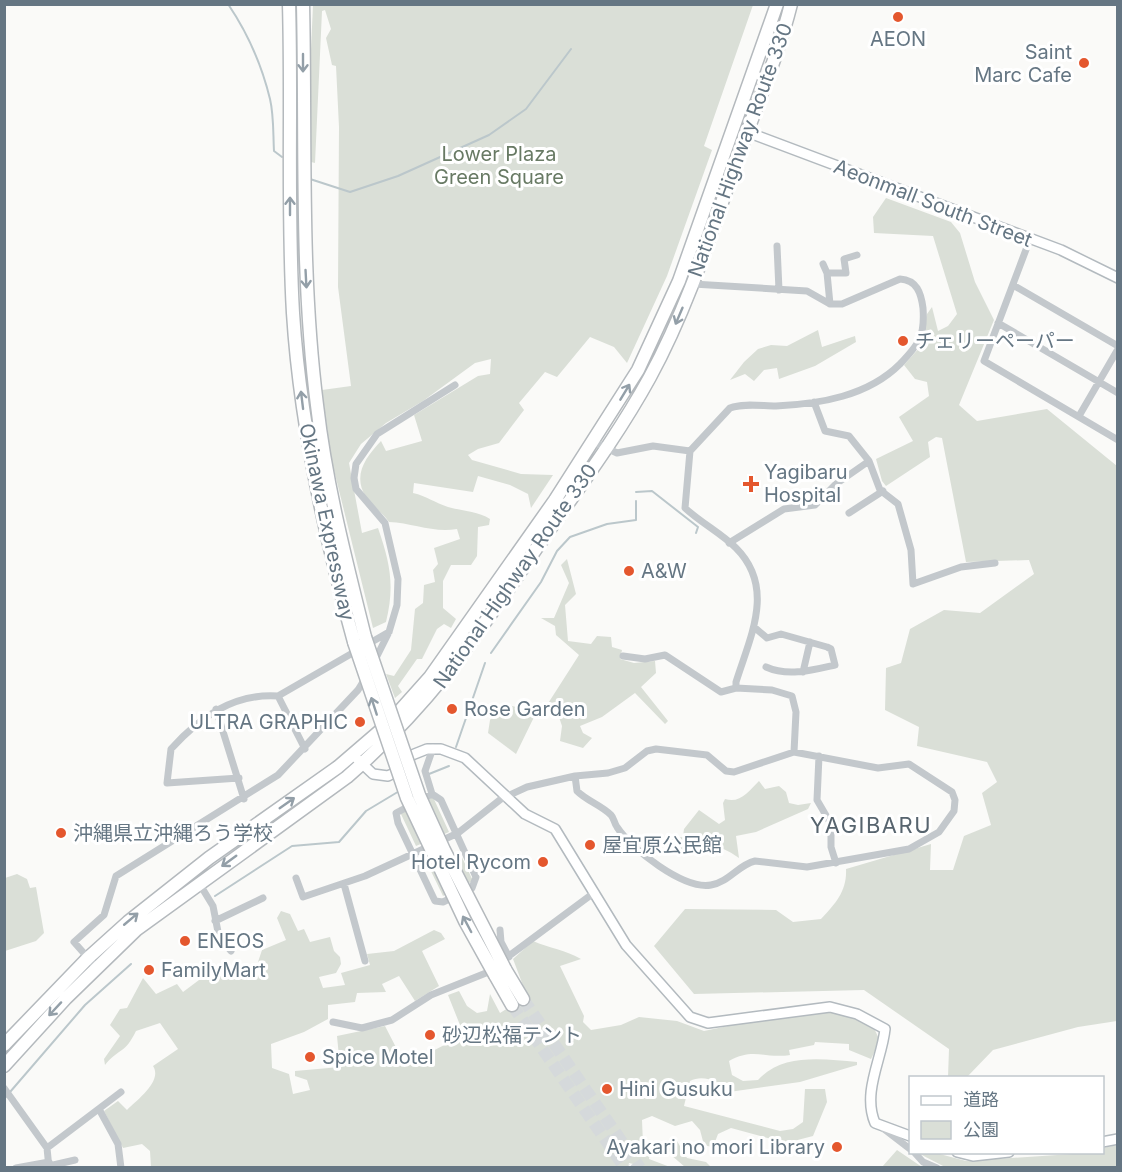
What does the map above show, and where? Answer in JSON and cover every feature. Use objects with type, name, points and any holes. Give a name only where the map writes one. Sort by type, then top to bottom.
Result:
[{"type":"highway","name":"Okinawa Expressway","points":[[289,4],[290,229],[297,359],[318,494],[360,640],[419,795],[503,967],[517,1002]]},
{"type":"highway","name":"Okinawa Expressway","points":[[303,4],[303,227],[312,356],[332,498],[360,640]]},
{"type":"highway","name":"National Highway Route 330","points":[[4,1045],[172,886],[357,760],[430,676],[594,442],[638,370],[667,309],[777,4]]},
{"type":"highway","name":"National Highway Route 330","points":[[4,1066],[92,963],[404,725],[470,645],[605,448],[650,376],[693,284],[791,4]]},
{"type":"street","name":"Aeonmall South Street","points":[[747,132],[1030,239],[1088,262],[1118,278]]},
{"type":"street","points":[[1030,239],[984,361],[1118,440]]},
{"type":"street","points":[[777,246],[779,290]]},
{"type":"street","points":[[827,273],[846,273],[844,259],[857,255]]},
{"type":"street","points":[[823,264],[827,273],[830,304]]},
{"type":"street","points":[[693,284],[807,291],[830,304],[842,304],[900,279],[915,284],[922,304],[922,337],[887,377],[872,386],[814,402],[730,408],[690,451],[686,508],[729,543],[746,561],[758,592],[758,608],[736,688]]},
{"type":"street","points":[[1013,285],[1118,347],[1079,416]]},
{"type":"street","points":[[998,323],[1118,393]]},
{"type":"street","points":[[92,963],[75,945],[75,938],[104,915],[113,881],[122,870],[244,798],[278,775],[305,749],[358,690],[389,632],[397,605],[396,561],[385,523],[356,489],[354,478],[356,464],[377,434],[455,385]]},
{"type":"street","points":[[814,402],[825,431],[849,436],[869,461],[883,491],[898,504],[911,550],[913,584],[961,567],[995,563]]},
{"type":"street","points":[[594,442],[617,453],[653,446],[690,451]]},
{"type":"street","points":[[729,543],[784,509],[815,505],[827,496],[836,484],[869,461]]},
{"type":"street","points":[[849,513],[883,491]]},
{"type":"street","points":[[753,627],[767,638],[781,634],[831,649],[835,665],[803,672],[766,667]]},
{"type":"street","points":[[239,778],[182,783],[165,782],[171,749],[216,709],[245,697],[278,696],[389,632]]},
{"type":"street","points":[[803,672],[810,642]]},
{"type":"street","points":[[623,656],[645,659],[665,655],[721,692],[736,688],[772,690],[792,696],[796,712],[794,752]]},
{"type":"street","points":[[278,696],[305,749]]},
{"type":"street","points":[[216,709],[244,798]]},
{"type":"street","points":[[357,760],[373,774],[388,776],[398,771],[412,755],[433,748],[441,748],[465,759],[525,814],[555,829],[626,945],[690,1017],[708,1023],[830,1007],[857,1014],[885,1029],[884,1042],[874,1066],[872,1115],[875,1123],[909,1148]]},
{"type":"street","points":[[432,794],[396,813],[412,854],[435,901],[443,902],[472,888],[476,877],[458,833],[441,800],[432,794],[425,771],[433,748]]},
{"type":"street","points":[[296,878],[303,897],[344,884],[458,833],[501,799],[527,787],[575,776],[608,773],[625,768],[648,751],[656,749],[707,755],[726,771],[734,772],[794,752],[878,768],[909,764],[952,792],[955,800],[954,811],[945,827],[926,842],[909,849],[807,867],[755,861],[747,863],[724,881],[711,885],[681,881],[666,872],[620,830],[611,815],[577,791],[575,776]]},
{"type":"street","points":[[819,756],[817,800],[831,824],[831,847],[836,863]]},
{"type":"street","points":[[199,883],[213,906],[219,937],[231,951]]},
{"type":"street","points":[[344,884],[365,960]]},
{"type":"street","points":[[333,1022],[362,1028],[392,1020],[431,995],[503,967],[555,919],[594,892]]},
{"type":"street","points":[[215,921],[263,898]]},
{"type":"street","points":[[500,930],[503,967]]},
{"type":"street","points":[[6,1088],[47,1148],[49,1165]]},
{"type":"street","points":[[47,1148],[122,1092]]},
{"type":"street","points":[[99,1109],[118,1144],[121,1167]]},
{"type":"street","points":[[875,1123],[909,1136]]},
{"type":"street","points":[[916,1154],[923,1162],[937,1167]]},
{"type":"street","points":[[965,1154],[973,1156],[991,1154]]},
{"type":"street","points":[[16,1167],[49,1165],[75,1160]]},
{"type":"green space","name":"Lower Plaza Green Square","points":[[313,5],[753,5],[704,146],[712,150],[667,276],[627,363],[614,347],[590,337],[557,377],[545,372],[519,403],[524,410],[499,443],[478,449],[468,455],[472,460],[521,474],[553,475],[531,508],[528,494],[510,485],[478,476],[473,492],[414,483],[413,493],[448,507],[490,519],[489,525],[478,527],[477,556],[471,565],[451,565],[443,581],[443,608],[456,619],[451,628],[444,624],[437,629],[422,659],[417,659],[398,686],[402,692],[395,698],[386,674],[394,676],[411,650],[415,609],[423,603],[424,585],[435,582],[433,570],[438,564],[434,548],[460,539],[457,529],[440,530],[389,522],[366,497],[360,481],[361,474],[370,453],[381,441],[386,451],[422,441],[414,415],[478,376],[490,374],[491,359],[475,363],[423,401],[386,423],[361,444],[349,463],[362,533],[378,528],[390,574],[389,609],[386,622],[373,628],[331,458],[322,390],[351,386],[338,287],[339,127],[336,66],[332,65],[326,38],[331,29],[325,10],[322,11],[315,163],[311,162],[308,115]]},
{"type":"green space","points":[[886,198],[951,222],[960,233],[975,282],[994,320],[959,405],[977,421],[1047,409],[1117,466],[1117,1021],[1078,1027],[993,1050],[968,1076],[948,1076],[949,1049],[864,990],[694,994],[654,946],[685,909],[776,910],[793,922],[821,919],[840,896],[845,884],[846,869],[931,844],[930,870],[953,870],[964,836],[991,825],[982,793],[997,782],[987,762],[917,746],[919,727],[885,710],[886,668],[901,663],[910,629],[944,610],[980,613],[1034,574],[1029,560],[966,562],[942,438],[936,437],[928,442],[930,457],[886,486],[882,481],[876,459],[913,441],[899,417],[929,396],[927,382],[915,379],[904,365],[920,347],[927,314],[932,307],[938,331],[948,326],[957,314],[933,236],[874,233],[873,217]]},
{"type":"green space","points":[[818,330],[822,347],[855,336],[856,342],[815,366],[779,379],[777,368],[764,370],[754,381],[745,374],[730,380],[758,349],[771,345],[787,346]]},
{"type":"green space","points":[[567,559],[576,594],[565,605],[568,641],[591,644],[597,636],[611,637],[612,647],[622,650],[620,659],[634,663],[655,661],[656,673],[641,687],[668,721],[665,724],[635,693],[602,717],[580,726],[583,733],[592,738],[583,748],[560,741],[562,726],[558,714],[552,710],[535,715],[516,754],[488,733],[490,720],[502,703],[526,710],[547,705],[579,655],[556,635],[555,626],[541,618],[554,618],[569,583],[561,565]]},
{"type":"green space","points":[[759,781],[765,789],[779,786],[786,792],[789,803],[798,805],[811,803],[808,809],[756,832],[736,836],[739,858],[726,850],[710,845],[696,845],[684,853],[677,849],[671,838],[683,837],[684,829],[699,810],[719,824],[725,820],[723,803],[725,799],[740,798]]},
{"type":"green space","points":[[433,797],[449,832],[416,846],[400,812]]},
{"type":"green space","points":[[460,853],[473,881],[443,896],[429,867]]},
{"type":"green space","points":[[17,874],[27,879],[30,888],[36,887],[44,933],[36,941],[5,951],[5,878]]},
{"type":"green space","points":[[281,911],[290,914],[298,931],[304,929],[310,942],[330,937],[341,964],[336,973],[319,977],[323,988],[345,985],[341,973],[370,965],[367,954],[394,951],[434,930],[441,933],[445,939],[422,951],[439,986],[415,1001],[399,976],[382,984],[386,992],[357,993],[355,1002],[328,1005],[328,1019],[304,1032],[271,1044],[272,1068],[289,1074],[293,1094],[310,1090],[307,1080],[295,1076],[295,1071],[340,1067],[337,1036],[385,1026],[402,1059],[409,1063],[464,1035],[448,995],[459,991],[467,1006],[477,1013],[487,1011],[490,994],[500,1013],[527,996],[513,959],[533,941],[581,959],[560,966],[584,1016],[583,1022],[591,1030],[621,1025],[639,1017],[677,1021],[704,1031],[757,1020],[834,1012],[861,1019],[873,1026],[880,1041],[871,1059],[849,1050],[849,1044],[815,1042],[814,1045],[789,1050],[790,1055],[752,1054],[729,1061],[732,1075],[743,1081],[758,1080],[779,1065],[791,1062],[817,1059],[857,1062],[857,1065],[800,1082],[729,1092],[711,1080],[701,1078],[690,1081],[684,1106],[780,1131],[793,1129],[803,1122],[805,1089],[825,1089],[827,1102],[813,1136],[786,1143],[731,1128],[718,1134],[715,1142],[723,1150],[704,1145],[700,1130],[692,1121],[675,1126],[652,1116],[642,1120],[643,1144],[650,1152],[649,1159],[670,1167],[646,1167],[629,1163],[628,1168],[151,1167],[150,1151],[142,1144],[123,1148],[104,1111],[118,1101],[127,1110],[152,1084],[155,1078],[153,1066],[178,1049],[160,1023],[136,1031],[128,1044],[105,1065],[104,1059],[120,1036],[110,1025],[120,1009],[127,1008],[143,978],[156,994],[177,984],[183,992],[199,980],[228,972],[256,977],[263,973],[258,962],[262,950],[286,940],[277,918]]},
{"type":"green space","points":[[664,1140],[677,1141],[687,1158],[706,1162],[711,1167],[685,1167],[671,1155]]},
{"type":"green space","points":[[1117,1145],[1117,1167],[945,1167],[920,1154],[940,1154],[966,1161],[1104,1154],[1104,1148]]},
{"type":"green space","points":[[897,1150],[922,1167],[882,1167]]},
{"type":"waterway","points":[[228,4],[248,38],[263,74],[273,118],[274,151],[282,157]]},
{"type":"waterway","points":[[310,179],[350,192],[398,176],[489,135],[526,109],[571,49]]},
{"type":"waterway","points":[[636,492],[652,491],[698,527],[696,533]]},
{"type":"waterway","points":[[491,653],[541,582],[557,551],[570,537],[607,524],[636,520],[636,501]]},
{"type":"waterway","points":[[456,747],[485,663]]},
{"type":"waterway","points":[[429,774],[449,766]]},
{"type":"waterway","points":[[215,896],[292,846],[339,842],[366,811],[401,790]]},
{"type":"waterway","points":[[4,1099],[85,1005],[131,964]]},
{"type":"tunnel","points":[[523,999],[640,1168]]},
{"type":"tunnel","points":[[512,1005],[625,1168]]},
{"type":"place","name":"AEON","points":[[898,17]]},
{"type":"place","name":"Saint Marc Cafe","points":[[1084,63]]},
{"type":"place","name":"チェリーペーパー","points":[[903,341]]},
{"type":"place","name":"Yagibaru Hospital","points":[[751,484]]},
{"type":"place","name":"A&W","points":[[629,571]]},
{"type":"place","name":"Rose Garden","points":[[452,709]]},
{"type":"place","name":"ULTRA GRAPHIC","points":[[360,722]]},
{"type":"place","name":"沖縄県立沖縄ろう学校","points":[[61,833]]},
{"type":"place","name":"屋宜原公民館","points":[[590,845]]},
{"type":"place","name":"Hotel Rycom","points":[[543,862]]},
{"type":"place","name":"ENEOS","points":[[185,941]]},
{"type":"place","name":"FamilyMart","points":[[149,970]]},
{"type":"place","name":"砂辺松福テント","points":[[430,1035]]},
{"type":"place","name":"Spice Motel","points":[[310,1057]]},
{"type":"place","name":"Hini Gusuku","points":[[607,1089]]},
{"type":"place","name":"Ayakari no mori Library","points":[[837,1147]]},
{"type":"district","name":"YAGIBARU","points":[[871,825]]}]
